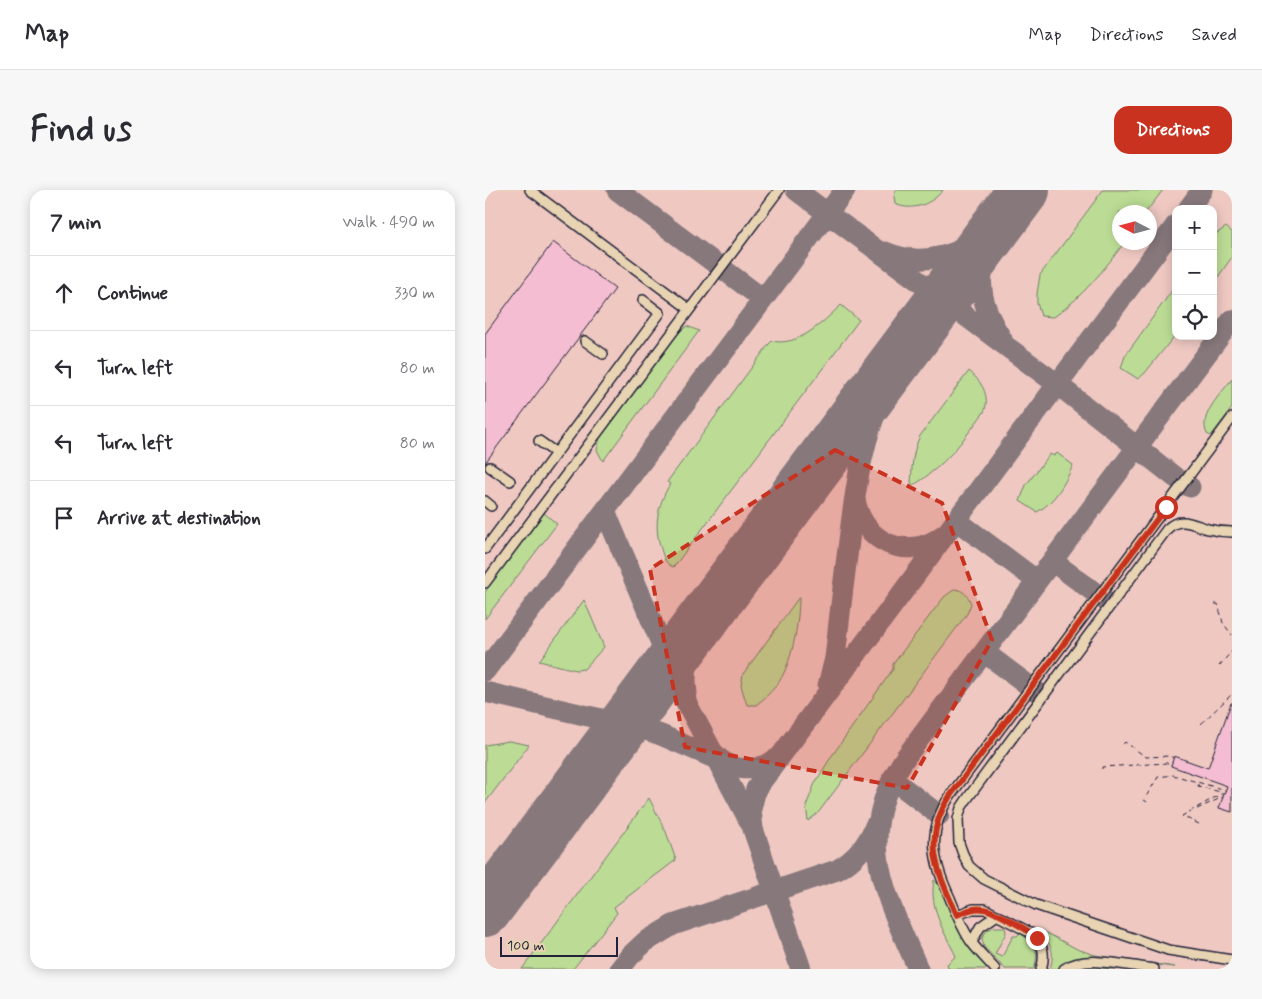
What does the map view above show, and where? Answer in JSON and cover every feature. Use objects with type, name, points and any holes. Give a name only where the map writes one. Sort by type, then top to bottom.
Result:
[{"type":"street","points":[[530,190],[689,309]]},
{"type":"street","points":[[485,583],[779,190]]},
{"type":"street","points":[[485,549],[660,312],[643,300]]},
{"type":"street","points":[[585,341],[603,354]]},
{"type":"street","points":[[995,969],[972,942],[957,915],[940,876],[934,852],[935,831],[939,815],[946,802],[1232,418]]},
{"type":"street","points":[[539,441],[557,454]]},
{"type":"street","points":[[490,467],[510,481]]},
{"type":"street","points":[[1232,532],[1215,530],[1185,521],[1174,523],[1167,529],[967,799],[959,814],[957,830],[963,854],[973,870],[1025,900],[1168,950],[1232,960]]},
{"type":"street","points":[[957,915],[977,908],[985,909],[1026,930],[1037,938],[1043,951],[1041,969]]},
{"type":"street","points":[[972,942],[979,927],[997,914]]},
{"type":"street","points":[[1063,969],[1074,964],[1088,962],[1154,969]]},
{"type":"path","points":[[1215,604],[1218,604],[1223,623],[1232,635]]},
{"type":"path","points":[[1219,666],[1232,651]]},
{"type":"path","points":[[1201,724],[1232,694]]},
{"type":"path","points":[[1123,744],[1125,742],[1146,757],[1170,756],[1173,758]]},
{"type":"path","points":[[1102,769],[1102,767],[1122,765],[1171,765]]},
{"type":"path","points":[[1147,802],[1145,800],[1158,778],[1173,775],[1224,794],[1182,816],[1199,824]]},
{"type":"highlighted area","points":[[835,450],[942,503],[992,640],[907,788],[685,747],[650,569]]},
{"type":"shaded area","points":[[485,190],[1232,190],[1232,969],[485,969]]},
{"type":"green space","points":[[896,190],[943,190],[927,203],[908,207],[895,204],[894,196]]},
{"type":"green space","points":[[1103,190],[1163,190],[1151,205],[1112,205],[1112,250],[1118,250],[1083,292],[1054,317],[1041,316],[1037,303],[1040,275]]},
{"type":"green space","points":[[1226,227],[1232,232],[1232,257],[1217,278],[1217,250],[1217,233]]},
{"type":"green space","points":[[1172,291],[1172,339],[1138,379],[1121,368],[1125,356]]},
{"type":"green space","points":[[841,305],[859,320],[676,564],[673,567],[671,566],[663,555],[659,543],[657,525],[659,509],[670,484],[667,482],[769,344],[772,341],[782,342],[801,337],[810,332]]},
{"type":"green space","points":[[687,326],[699,331],[603,461],[597,450],[600,438],[679,332]]},
{"type":"green space","points":[[969,371],[984,389],[986,406],[984,412],[958,446],[937,468],[922,480],[911,485],[914,454],[920,436]]},
{"type":"green space","points":[[1232,379],[1232,408],[1211,436],[1207,434],[1205,427],[1208,412]]},
{"type":"green space","points":[[1057,453],[1073,465],[1059,492],[1037,512],[1020,501],[1026,485],[1050,454],[1054,456]]},
{"type":"green space","points":[[544,513],[557,524],[485,619],[485,592]]},
{"type":"green space","points":[[955,589],[963,592],[969,598],[971,604],[967,614],[818,813],[808,821],[806,806],[815,783],[831,757],[893,669],[893,664],[944,597]]},
{"type":"green space","points":[[799,597],[798,619],[793,644],[782,678],[774,689],[759,703],[747,705],[741,686],[743,674]]},
{"type":"green space","points":[[584,600],[604,647],[584,669],[576,670],[539,661]]},
{"type":"green space","points":[[509,741],[529,745],[485,803],[485,745]]},
{"type":"green space","points":[[649,798],[666,832],[676,860],[614,907],[617,913],[573,969],[522,969]]},
{"type":"green space","points":[[934,880],[940,886],[963,939],[989,969],[949,969],[947,964],[956,956],[942,929],[936,910],[933,890]]},
{"type":"green space","points":[[994,927],[1005,927],[1006,933],[995,954],[1002,957],[1013,936],[1017,936],[1020,933],[1035,948],[1036,963],[1034,969],[1005,969],[984,947],[982,938],[987,930]]},
{"type":"green space","points":[[1039,929],[1077,949],[1095,955],[1175,967],[1129,962],[1127,969],[1050,969],[1052,962],[1051,948]]},
{"type":"building","points":[[553,242],[615,289],[485,463],[485,334]]},
{"type":"building","points":[[1231,703],[1232,812],[1219,808],[1227,786],[1171,766],[1174,756],[1208,768]]},
{"type":"taxiway","points":[[617,190],[763,299]]},
{"type":"taxiway","points":[[796,190],[1057,384],[1190,487]]},
{"type":"taxiway","points":[[485,671],[845,190]]},
{"type":"taxiway","points":[[1002,339],[990,317],[983,297],[982,278],[984,261],[1000,226],[1026,190]]},
{"type":"taxiway","points":[[1191,205],[1202,190]]},
{"type":"taxiway","points":[[885,252],[915,259],[930,259],[944,256],[959,251],[972,243],[995,224]]},
{"type":"taxiway","points":[[801,969],[753,829],[751,809],[756,789],[1172,230]]},
{"type":"taxiway","points":[[828,686],[835,658],[857,484],[866,442],[880,401],[898,366],[925,324],[965,271]]},
{"type":"taxiway","points":[[918,969],[885,889],[879,864],[877,839],[880,813],[889,786],[905,758],[1232,320]]},
{"type":"taxiway","points":[[855,499],[859,514],[867,527],[876,537],[888,544],[901,547],[915,547],[929,543],[943,535]]},
{"type":"taxiway","points":[[605,511],[686,702],[751,824]]},
{"type":"taxiway","points":[[956,520],[1037,581]]},
{"type":"taxiway","points":[[1052,561],[1105,600]]},
{"type":"taxiway","points":[[687,693],[686,674],[689,656],[695,639],[713,607],[747,562]]},
{"type":"taxiway","points":[[984,652],[1036,691]]},
{"type":"taxiway","points":[[605,719],[619,717],[632,710],[674,654]]},
{"type":"taxiway","points":[[485,692],[640,728],[721,761]]},
{"type":"taxiway","points":[[714,753],[728,764],[744,769],[760,767],[776,759]]},
{"type":"taxiway","points":[[892,779],[939,815]]},
{"type":"taxiway","points":[[620,969],[645,942],[673,925],[837,870],[860,852],[875,826]]},
{"type":"runway","points":[[485,911],[1024,190]]},
{"type":"route","points":[[1037,938],[1026,930],[985,909],[977,908],[957,915],[940,876],[934,852],[934,838],[939,815],[950,796],[1166,507]]}]
